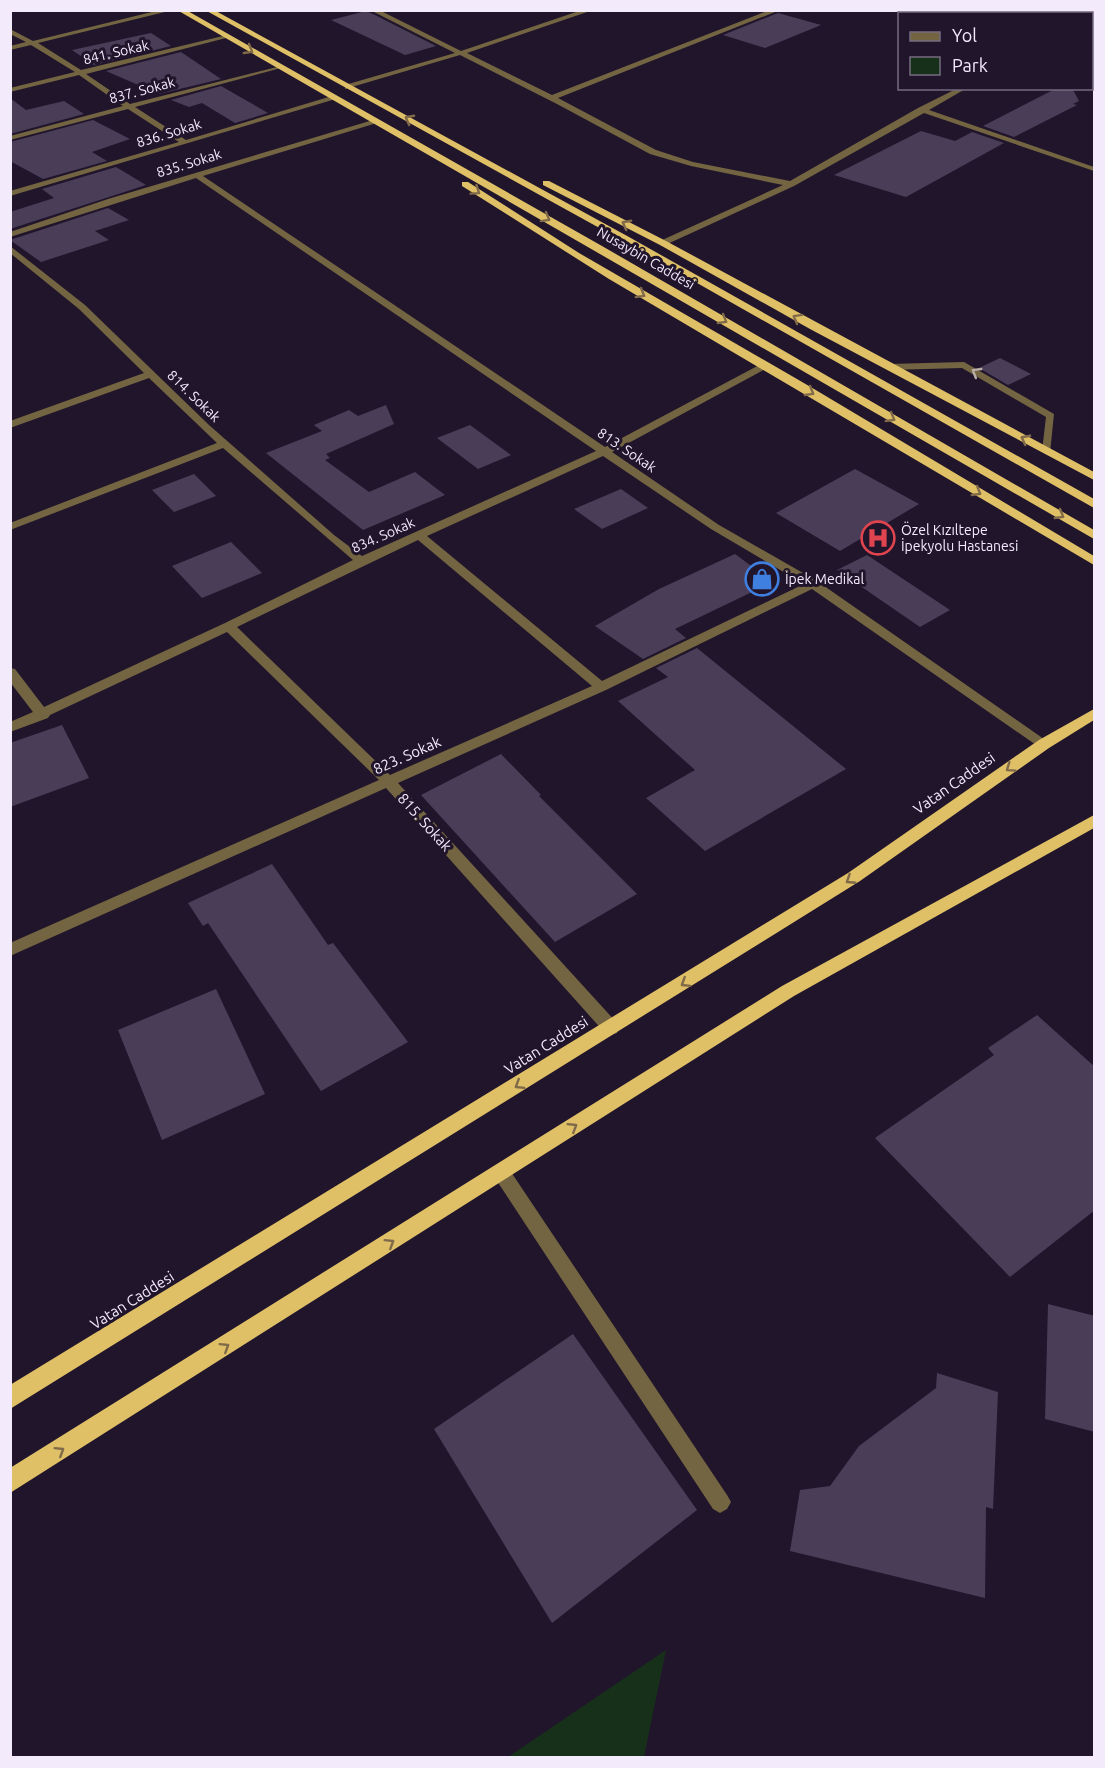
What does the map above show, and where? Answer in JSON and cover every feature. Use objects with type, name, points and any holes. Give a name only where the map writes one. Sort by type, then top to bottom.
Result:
[{"type":"highway","name":"Nusaybin Caddesi","points":[[180,10],[599,248],[1091,533]]},
{"type":"highway","name":"Nusaybin Caddesi","points":[[208,10],[429,129],[1095,504]]},
{"type":"highway","points":[[376,122],[538,233],[766,365],[1095,561]]},
{"type":"highway","points":[[429,129],[521,171],[663,243],[1095,477]]},
{"type":"highway","name":"Vatan Caddesi","points":[[10,1398],[854,878],[1044,744],[1095,714]]},
{"type":"highway","points":[[10,1482],[788,991],[1095,821]]},
{"type":"street","points":[[10,48],[170,10]]},
{"type":"street","points":[[373,10],[552,98],[653,152],[691,164],[791,184]]},
{"type":"street","points":[[348,87],[461,53],[590,10]]},
{"type":"street","points":[[552,98],[777,10]]},
{"type":"street","points":[[10,31],[53,54],[185,142]]},
{"type":"street","name":"841. Sokak","points":[[10,90],[227,37]]},
{"type":"street","name":"837. Sokak","points":[[10,138],[279,67]]},
{"type":"street","points":[[663,243],[791,184],[960,90]]},
{"type":"street","name":"836. Sokak","points":[[10,194],[335,98]]},
{"type":"street","points":[[921,111],[1095,169]]},
{"type":"street","name":"835. Sokak","points":[[10,235],[111,201],[376,122]]},
{"type":"street","name":"813. Sokak","points":[[196,175],[715,526],[813,584],[1044,744]]},
{"type":"street","name":"814. Sokak","points":[[10,248],[82,307],[225,444],[330,537],[361,561]]},
{"type":"street","name":"834. Sokak","points":[[10,728],[43,715],[361,561],[604,452],[766,365]]},
{"type":"street","points":[[10,425],[152,373]]},
{"type":"street","points":[[10,527],[225,444]]},
{"type":"street","points":[[419,535],[601,687]]},
{"type":"street","name":"823. Sokak","points":[[10,950],[601,687],[813,584]]},
{"type":"street","name":"815. Sokak","points":[[229,626],[388,781],[611,1028]]},
{"type":"street","points":[[10,672],[43,715]]},
{"type":"street","points":[[501,1172],[720,1502]]},
{"type":"lane","points":[[889,367],[964,365],[1051,416],[1047,451]]},
{"type":"green space","points":[[666,1650],[644,1757],[508,1757]]},
{"type":"building","points":[[366,11],[436,46],[405,55],[331,20]]},
{"type":"building","points":[[778,13],[821,25],[765,48],[723,35]]},
{"type":"building","points":[[151,33],[171,46],[94,65],[72,50]]},
{"type":"building","points":[[181,52],[221,79],[159,94],[106,71]]},
{"type":"building","points":[[221,86],[268,113],[235,123],[202,103],[189,107],[171,100]]},
{"type":"building","points":[[1053,90],[1073,90],[1079,101],[1073,104],[1077,105],[1014,137],[983,126]]},
{"type":"building","points":[[10,98],[26,110],[64,101],[84,114],[10,134]]},
{"type":"building","points":[[93,120],[130,139],[92,152],[107,161],[43,179],[10,161],[10,142]]},
{"type":"building","points":[[921,131],[955,141],[972,132],[1004,143],[906,197],[834,175]]},
{"type":"building","points":[[116,167],[146,185],[10,229],[10,212],[54,198],[42,189]]},
{"type":"building","points":[[108,208],[129,220],[95,231],[109,240],[41,262],[10,240]]},
{"type":"building","points":[[1000,358],[1031,374],[1008,385],[979,368]]},
{"type":"building","points":[[386,405],[394,424],[326,454],[330,458],[325,460],[369,492],[415,472],[445,495],[363,530],[266,453],[322,431],[314,425],[349,410],[358,416]]},
{"type":"building","points":[[470,425],[511,455],[478,469],[437,438]]},
{"type":"building","points":[[855,469],[919,504],[840,551],[776,513]]},
{"type":"building","points":[[194,474],[216,496],[174,512],[152,490]]},
{"type":"building","points":[[621,489],[648,508],[602,529],[574,509]]},
{"type":"building","points":[[231,542],[262,573],[202,598],[172,566]]},
{"type":"building","points":[[735,554],[773,582],[675,629],[686,638],[643,659],[595,626],[659,589]]},
{"type":"building","points":[[867,555],[950,610],[920,627],[837,570]]},
{"type":"building","points":[[697,648],[846,769],[705,851],[646,798],[695,770],[618,701],[668,677],[656,668]]},
{"type":"building","points":[[62,725],[89,778],[10,807],[10,743]]},
{"type":"building","points":[[501,754],[541,795],[539,796],[637,894],[555,942],[421,795]]},
{"type":"building","points":[[272,864],[328,945],[333,943],[408,1042],[321,1091],[208,923],[203,926],[188,903]]},
{"type":"building","points":[[216,989],[265,1094],[162,1140],[118,1030]]},
{"type":"building","points":[[1037,1015],[1095,1067],[1095,1210],[1010,1277],[875,1138],[994,1055],[988,1048]]},
{"type":"building","points":[[1048,1304],[1095,1316],[1095,1432],[1045,1419]]},
{"type":"building","points":[[573,1334],[697,1510],[552,1623],[434,1429]]},
{"type":"building","points":[[937,1373],[998,1392],[993,1509],[986,1507],[985,1598],[790,1551],[800,1490],[830,1486],[859,1446],[936,1388]]},
{"type":"place","name":"Özel Kızıltepe İpekyolu Hastanesi","points":[[878,538]]},
{"type":"place","name":"İpek Medikal","points":[[762,579]]}]
